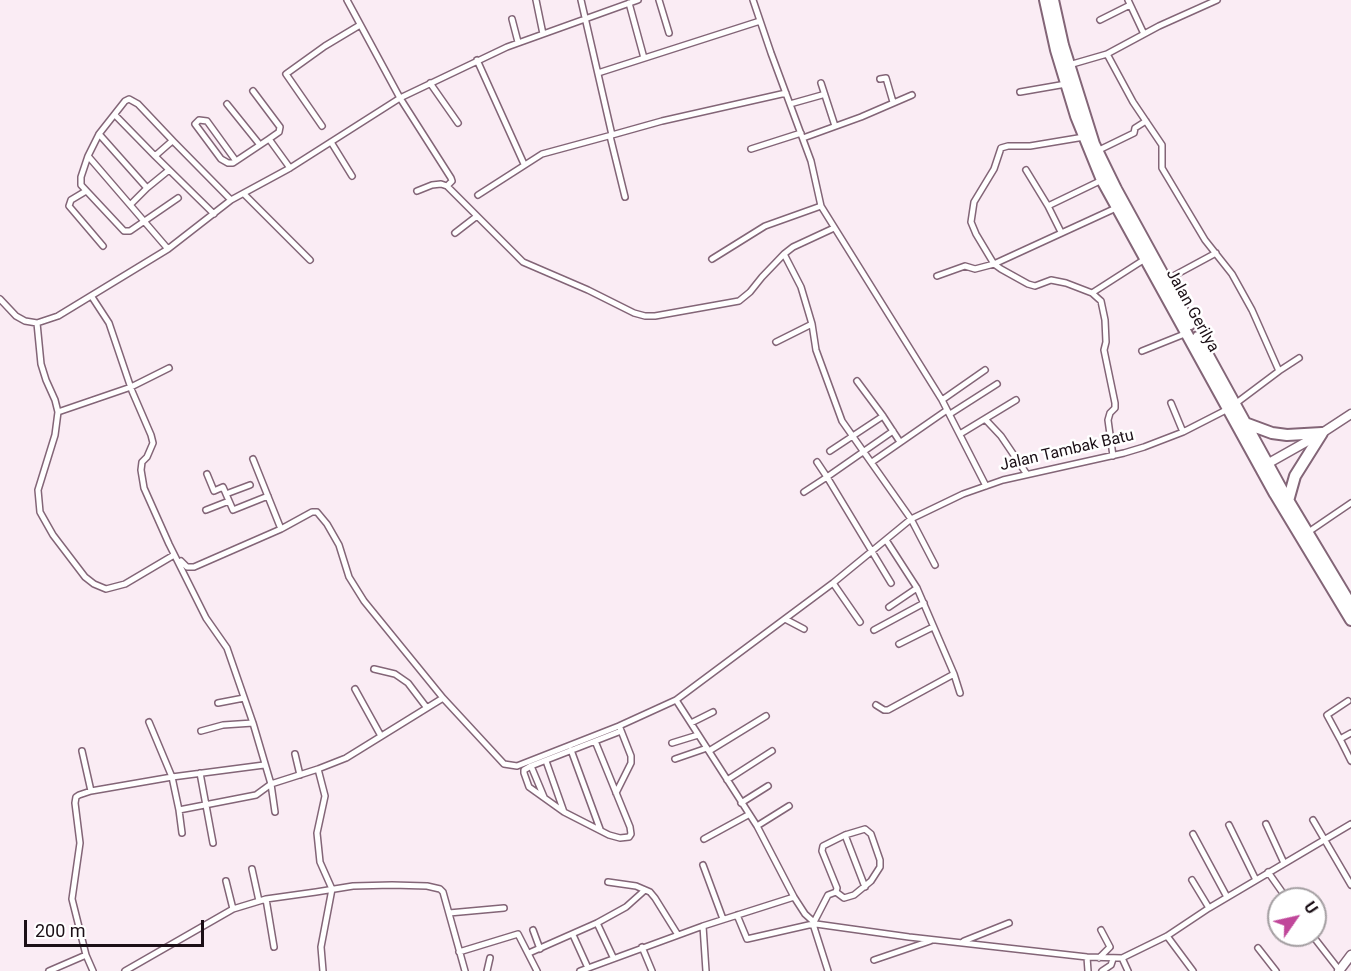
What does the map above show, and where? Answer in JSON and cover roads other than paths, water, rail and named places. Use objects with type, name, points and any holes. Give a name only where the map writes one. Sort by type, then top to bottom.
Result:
[{"type":"highway","name":"Jalan Gerilya","points":[[1045,0],[1066,84],[1102,180],[1112,191],[1166,280],[1231,407],[1245,422],[1279,492],[1288,501],[1351,604]]},
{"type":"highway","name":"Jalan Gerilya","points":[[1053,0],[1069,65],[1116,208],[1351,620]]},
{"type":"highway","points":[[1245,422],[1272,433],[1287,435],[1322,433]]},
{"type":"highway","points":[[1288,501],[1290,487],[1295,476],[1322,433]]},
{"type":"main road","points":[[1267,464],[1351,414]]},
{"type":"main road","points":[[1340,971],[1351,955]]},
{"type":"street","points":[[347,0],[449,184],[477,216],[523,262],[588,290],[634,314],[656,316],[739,301],[784,254],[833,227]]},
{"type":"street","points":[[536,0],[543,34]]},
{"type":"street","points":[[581,0],[625,197]]},
{"type":"street","points":[[0,299],[16,316],[25,321],[37,323],[58,316],[168,249],[231,200],[290,168],[430,82],[518,42],[638,0]]},
{"type":"street","points":[[659,0],[669,33]]},
{"type":"street","points":[[753,0],[811,161],[820,206],[942,400],[986,486]]},
{"type":"street","points":[[1193,0],[1197,8]]},
{"type":"street","points":[[1069,65],[1107,54],[1217,0]]},
{"type":"street","points":[[1100,20],[1129,2],[1144,34]]},
{"type":"street","points":[[629,3],[644,58]]},
{"type":"street","points":[[512,19],[518,42]]},
{"type":"street","points":[[598,73],[760,21]]},
{"type":"street","points":[[322,126],[286,74],[316,51],[360,25]]},
{"type":"street","points":[[1107,54],[1133,102],[1162,145],[1162,168],[1205,240],[1232,274],[1252,310],[1279,371]]},
{"type":"street","points":[[477,60],[524,164]]},
{"type":"street","points":[[880,79],[886,78],[893,102]]},
{"type":"street","points":[[430,82],[458,123]]},
{"type":"street","points":[[821,83],[836,126]]},
{"type":"street","points":[[1020,92],[1066,84]]},
{"type":"street","points":[[236,161],[207,121],[199,120],[195,124],[224,161],[229,164],[236,161],[279,132],[280,128],[253,91]]},
{"type":"street","points":[[478,195],[542,154],[662,121],[786,93]]},
{"type":"street","points":[[790,104],[822,95]]},
{"type":"street","points":[[751,148],[836,126],[912,95]]},
{"type":"street","points":[[178,198],[130,231],[124,231],[80,182],[88,156],[99,134],[125,101],[134,100],[231,200]]},
{"type":"street","points":[[227,104],[260,145]]},
{"type":"street","points":[[115,115],[214,214]]},
{"type":"street","points":[[1097,151],[1134,133],[1135,128],[1146,121]]},
{"type":"street","points":[[99,134],[147,188]]},
{"type":"street","points":[[1084,137],[1030,146],[1001,148],[994,169],[974,202],[971,222],[994,264],[1028,284],[1035,286],[1047,280],[1057,281],[1092,293],[1101,301],[1105,320],[1104,350],[1115,405],[1108,420],[1113,456]]},
{"type":"street","points":[[269,139],[290,168]]},
{"type":"street","points":[[155,156],[173,141]]},
{"type":"street","points":[[331,142],[352,176]]},
{"type":"street","points":[[88,156],[168,249]]},
{"type":"street","points":[[131,204],[169,170]]},
{"type":"street","points":[[1026,170],[1061,232]]},
{"type":"street","points":[[1048,206],[1102,180]]},
{"type":"street","points":[[417,191],[432,185],[449,184]]},
{"type":"street","points":[[86,191],[71,200],[69,206],[103,246]]},
{"type":"street","points":[[244,194],[310,260]]},
{"type":"street","points":[[712,259],[765,226],[820,206]]},
{"type":"street","points":[[937,276],[962,267],[975,268],[994,264],[1116,208]]},
{"type":"street","points":[[455,233],[477,216]]},
{"type":"street","points":[[1166,280],[1216,253]]},
{"type":"street","points":[[784,254],[801,287],[812,324],[816,350],[840,416],[911,519],[935,565]]},
{"type":"street","points":[[1092,293],[1145,259]]},
{"type":"street","points":[[92,297],[109,323],[153,443],[147,457],[142,462],[141,478],[174,555],[206,618],[227,648],[253,723],[270,784],[275,812]]},
{"type":"street","points":[[37,323],[41,364],[58,412],[55,435],[38,490],[40,512],[53,535],[85,577],[106,589],[114,589],[159,566],[174,555]]},
{"type":"street","points":[[776,342],[812,324]]},
{"type":"street","points":[[1142,351],[1187,333]]},
{"type":"street","name":"Jalan Tambak Batu","points":[[620,728],[676,700],[785,619],[911,519],[986,486],[1026,473],[1052,470],[1113,456],[1183,432],[1231,407],[1299,358]]},
{"type":"street","points":[[58,412],[131,387],[170,368]]},
{"type":"street","points":[[942,400],[985,370]]},
{"type":"street","points":[[857,381],[900,442]]},
{"type":"street","points":[[872,462],[900,442],[997,384]]},
{"type":"street","points":[[960,434],[1016,400]]},
{"type":"street","points":[[1171,403],[1183,432]]},
{"type":"street","points":[[830,451],[883,416]]},
{"type":"street","points":[[985,419],[1001,436],[1026,473]]},
{"type":"street","points":[[804,492],[893,431]]},
{"type":"street","points":[[252,459],[281,529]]},
{"type":"street","points":[[817,462],[891,583]]},
{"type":"street","points":[[207,474],[214,491],[223,487],[233,510],[268,496]]},
{"type":"street","points":[[226,494],[250,485]]},
{"type":"street","points":[[206,510],[229,501]]},
{"type":"street","points":[[1308,533],[1351,503]]},
{"type":"street","points":[[174,555],[190,568],[281,529],[312,512],[317,512],[339,545],[349,577],[383,627],[500,761],[509,766],[517,766],[620,728]]},
{"type":"street","points":[[886,540],[917,588],[960,693]]},
{"type":"street","points":[[833,582],[860,622]]},
{"type":"street","points":[[889,607],[917,588]]},
{"type":"street","points":[[874,630],[924,603]]},
{"type":"street","points":[[785,619],[804,629]]},
{"type":"street","points":[[899,644],[933,627]]},
{"type":"street","points":[[374,669],[395,674],[408,683],[427,708]]},
{"type":"street","points":[[876,705],[888,710],[954,674]]},
{"type":"street","points":[[355,689],[381,736]]},
{"type":"street","points":[[218,703],[244,698]]},
{"type":"street","points":[[179,810],[256,795],[270,784],[346,758],[443,698]]},
{"type":"street","points":[[676,700],[757,826],[794,897],[813,924],[828,971]]},
{"type":"street","points":[[1348,701],[1327,715],[1351,761]]},
{"type":"street","points":[[691,723],[712,712]]},
{"type":"street","points":[[675,759],[708,750],[766,716]]},
{"type":"street","points":[[149,722],[172,777],[182,833]]},
{"type":"street","points":[[201,730],[223,725],[253,723]]},
{"type":"street","points":[[595,741],[631,834],[629,837],[614,837],[564,812],[534,792],[525,781],[524,771],[620,728]]},
{"type":"street","points":[[616,793],[631,763],[631,756],[620,728]]},
{"type":"street","points":[[1340,739],[1351,733]]},
{"type":"street","points":[[672,743],[698,735]]},
{"type":"street","points":[[571,750],[600,829]]},
{"type":"street","points":[[82,751],[91,791]]},
{"type":"street","points":[[727,780],[772,751]]},
{"type":"street","points":[[295,754],[300,775]]},
{"type":"street","points":[[546,761],[564,812]]},
{"type":"street","points":[[93,971],[86,955],[72,899],[80,843],[75,800],[79,795],[172,777],[264,765]]},
{"type":"street","points":[[531,766],[544,797]]},
{"type":"street","points":[[318,769],[324,796],[317,833],[320,862],[332,890],[321,947],[323,971]]},
{"type":"street","points":[[200,773],[213,843]]},
{"type":"street","points":[[741,803],[768,786]]},
{"type":"street","points":[[757,826],[789,806]]},
{"type":"street","points":[[704,839],[748,815]]},
{"type":"street","points":[[1313,820],[1351,885]]},
{"type":"street","points":[[1266,824],[1284,863]]},
{"type":"street","points":[[737,915],[747,939],[813,924],[1087,957],[1122,958],[1167,936],[1227,897],[1351,824]]},
{"type":"street","points":[[1229,825],[1256,880]]},
{"type":"street","points":[[865,829],[871,834],[880,860],[880,867],[865,887],[854,895],[844,898],[836,892],[837,888],[822,851],[823,846],[844,835],[865,829]]},
{"type":"street","points":[[1192,834],[1227,897]]},
{"type":"street","points":[[844,835],[865,887]]},
{"type":"street","points":[[703,865],[723,919]]},
{"type":"street","points":[[252,869],[259,901]]},
{"type":"street","points":[[1268,873],[1278,887]]},
{"type":"street","points":[[1192,880],[1209,908]]},
{"type":"street","points":[[226,881],[233,909]]},
{"type":"street","points":[[608,882],[636,886],[645,890],[655,898],[678,935]]},
{"type":"street","points":[[125,971],[233,909],[266,899],[353,886],[392,885],[436,888],[443,892],[464,970],[457,971]]},
{"type":"street","points":[[529,953],[597,923],[626,907],[645,890]]},
{"type":"street","points":[[813,924],[828,895],[836,892]]},
{"type":"street","points":[[580,971],[613,957],[794,897]]},
{"type":"street","points":[[266,899],[274,947]]},
{"type":"street","points":[[449,913],[504,908]]},
{"type":"street","points":[[597,923],[613,957]]},
{"type":"street","points":[[963,942],[1009,923]]},
{"type":"street","points":[[703,926],[706,971]]},
{"type":"street","points":[[533,930],[540,949]]},
{"type":"street","points":[[1099,958],[1110,947],[1101,930]]},
{"type":"street","points":[[459,952],[517,934],[537,971]]},
{"type":"street","points":[[573,935],[588,968]]},
{"type":"street","points":[[1167,936],[1193,971]]},
{"type":"street","points":[[874,960],[937,939]]},
{"type":"street","points":[[642,947],[652,971]]},
{"type":"street","points":[[1321,947],[1340,971]]},
{"type":"street","points":[[1258,948],[1276,971]]},
{"type":"street","points":[[50,971],[86,955]]},
{"type":"street","points":[[1087,957],[1089,971]]},
{"type":"street","points":[[487,971],[490,958]]},
{"type":"street","points":[[1122,958],[1128,971]]},
{"type":"street","points":[[1102,971],[1108,968],[1113,959]]}]
